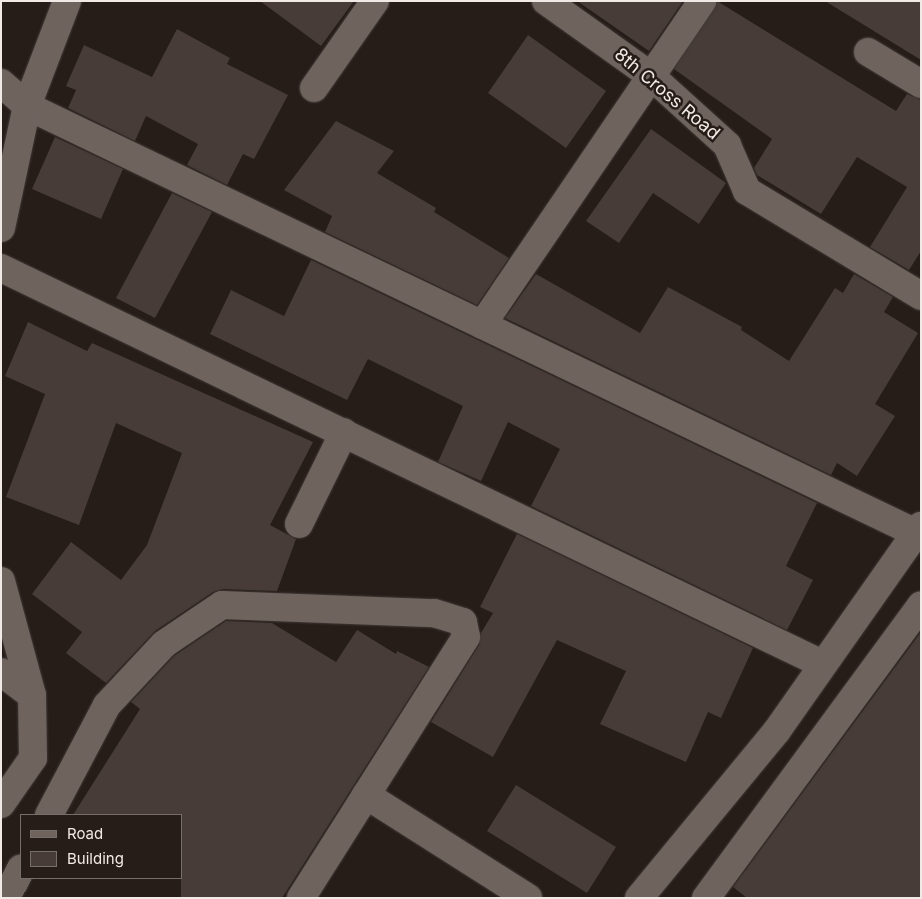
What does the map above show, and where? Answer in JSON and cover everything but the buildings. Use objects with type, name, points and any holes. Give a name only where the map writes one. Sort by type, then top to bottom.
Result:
[{"type":"street","points":[[1,228],[28,106],[68,1]]},
{"type":"street","points":[[314,88],[375,1]]},
{"type":"street","name":"8th Cross Road","points":[[546,1],[651,76],[727,145],[747,192],[921,296]]},
{"type":"street","points":[[482,325],[702,1]]},
{"type":"street","points":[[868,52],[921,84]]},
{"type":"street","points":[[1,83],[28,106],[482,325],[918,529],[776,732],[642,897]]},
{"type":"street","points":[[1,268],[822,664]]},
{"type":"street","points":[[298,524],[344,432]]},
{"type":"street","points":[[1,581],[32,696],[33,758],[1,804]]},
{"type":"street","points":[[50,814],[107,705],[164,644],[222,605],[434,614],[463,622],[466,637],[301,898]]},
{"type":"street","points":[[706,898],[921,605]]},
{"type":"street","points":[[1,672],[32,696]]},
{"type":"street","points":[[366,795],[528,898]]},
{"type":"street","points":[[6,898],[20,871]]}]
